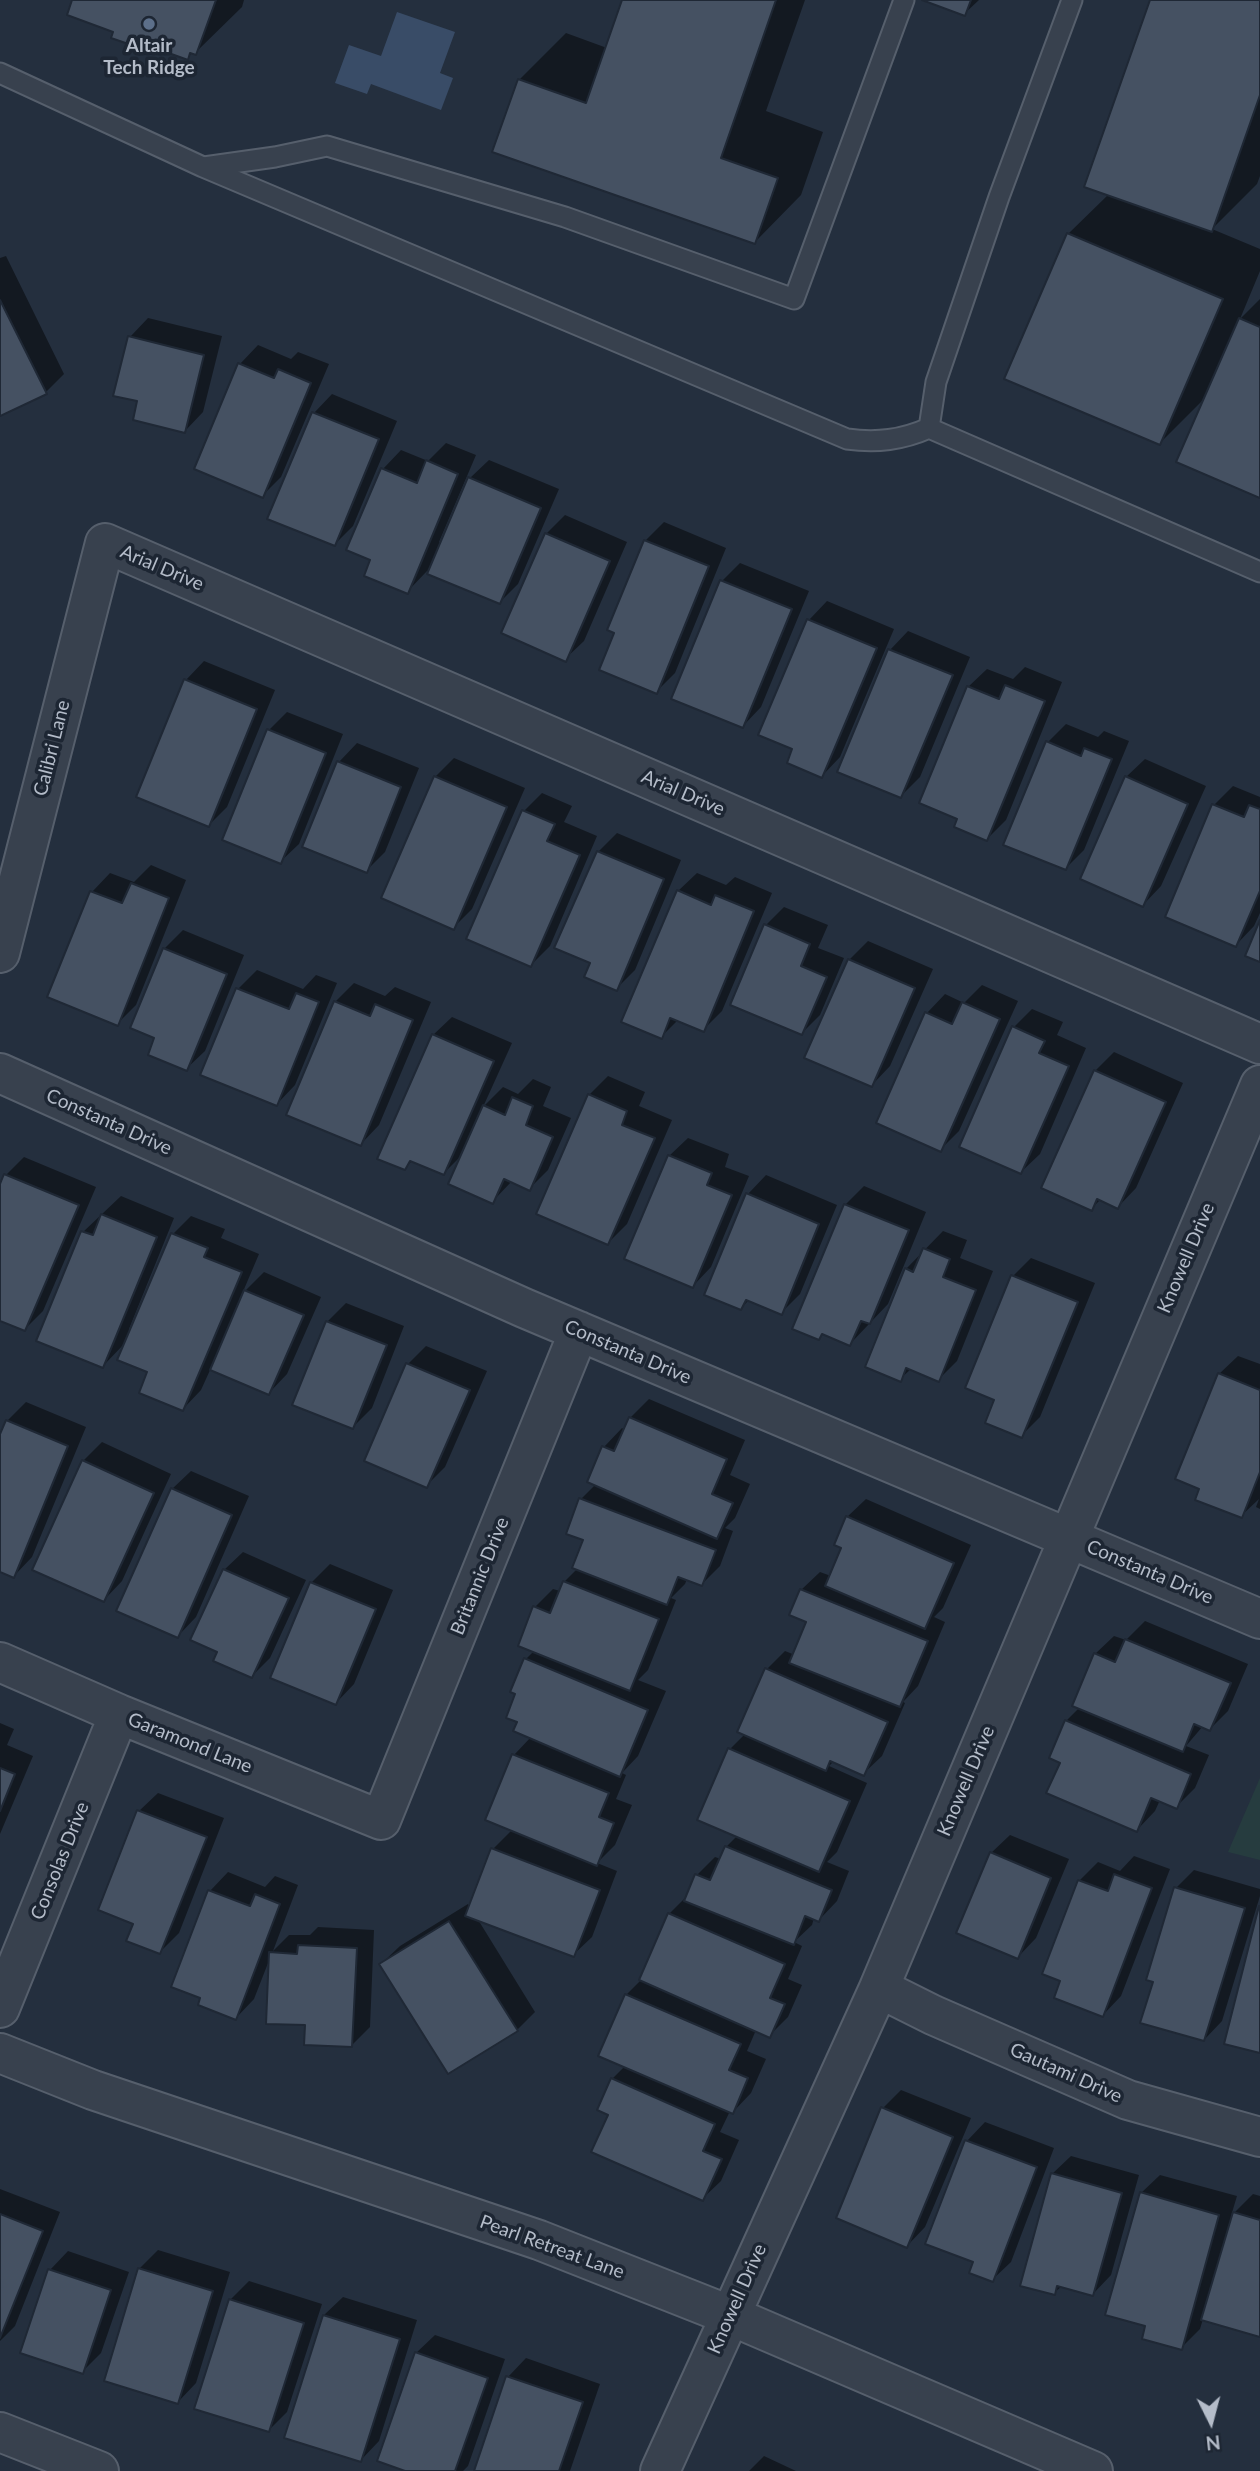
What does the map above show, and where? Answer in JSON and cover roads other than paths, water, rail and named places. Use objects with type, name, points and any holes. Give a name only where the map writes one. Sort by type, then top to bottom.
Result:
[{"type":"street","name":"Calibri Lane","points":[[0,953],[105,544]]},
{"type":"street","name":"Arial Drive","points":[[105,544],[1260,1044]]},
{"type":"street","name":"Constanta Drive","points":[[0,1073],[579,1331],[1260,1619]]},
{"type":"street","name":"Knowell Drive","points":[[660,2471],[879,1988],[1260,1085]]},
{"type":"street","name":"Britannic Drive","points":[[381,1820],[579,1331]]},
{"type":"street","name":"Garamond Lane","points":[[0,1662],[119,1714],[381,1820]]},
{"type":"street","name":"Consolas Drive","points":[[0,2008],[119,1714]]},
{"type":"street","name":"Gautami Drive","points":[[879,1988],[933,2015],[1128,2100],[1260,2137]]},
{"type":"street","name":"Pearl Retreat Lane","points":[[0,2053],[93,2090],[539,2240],[729,2315],[1093,2471]]},
{"type":"street","points":[[0,2432],[99,2471]]},
{"type":"lane","points":[[203,167],[275,157],[327,146],[565,217],[794,299],[904,0]]},
{"type":"lane","points":[[929,428],[940,369],[999,197],[1072,0]]},
{"type":"lane","points":[[0,73],[203,167],[847,439],[865,441],[908,438],[929,428],[1260,572]]},
{"type":"water","points":[[397,12],[455,32],[440,73],[453,78],[441,110],[371,84],[367,94],[335,83],[349,45],[381,56]]},
{"type":"place","name":"Altair Tech Ridge","points":[[149,24]]}]
